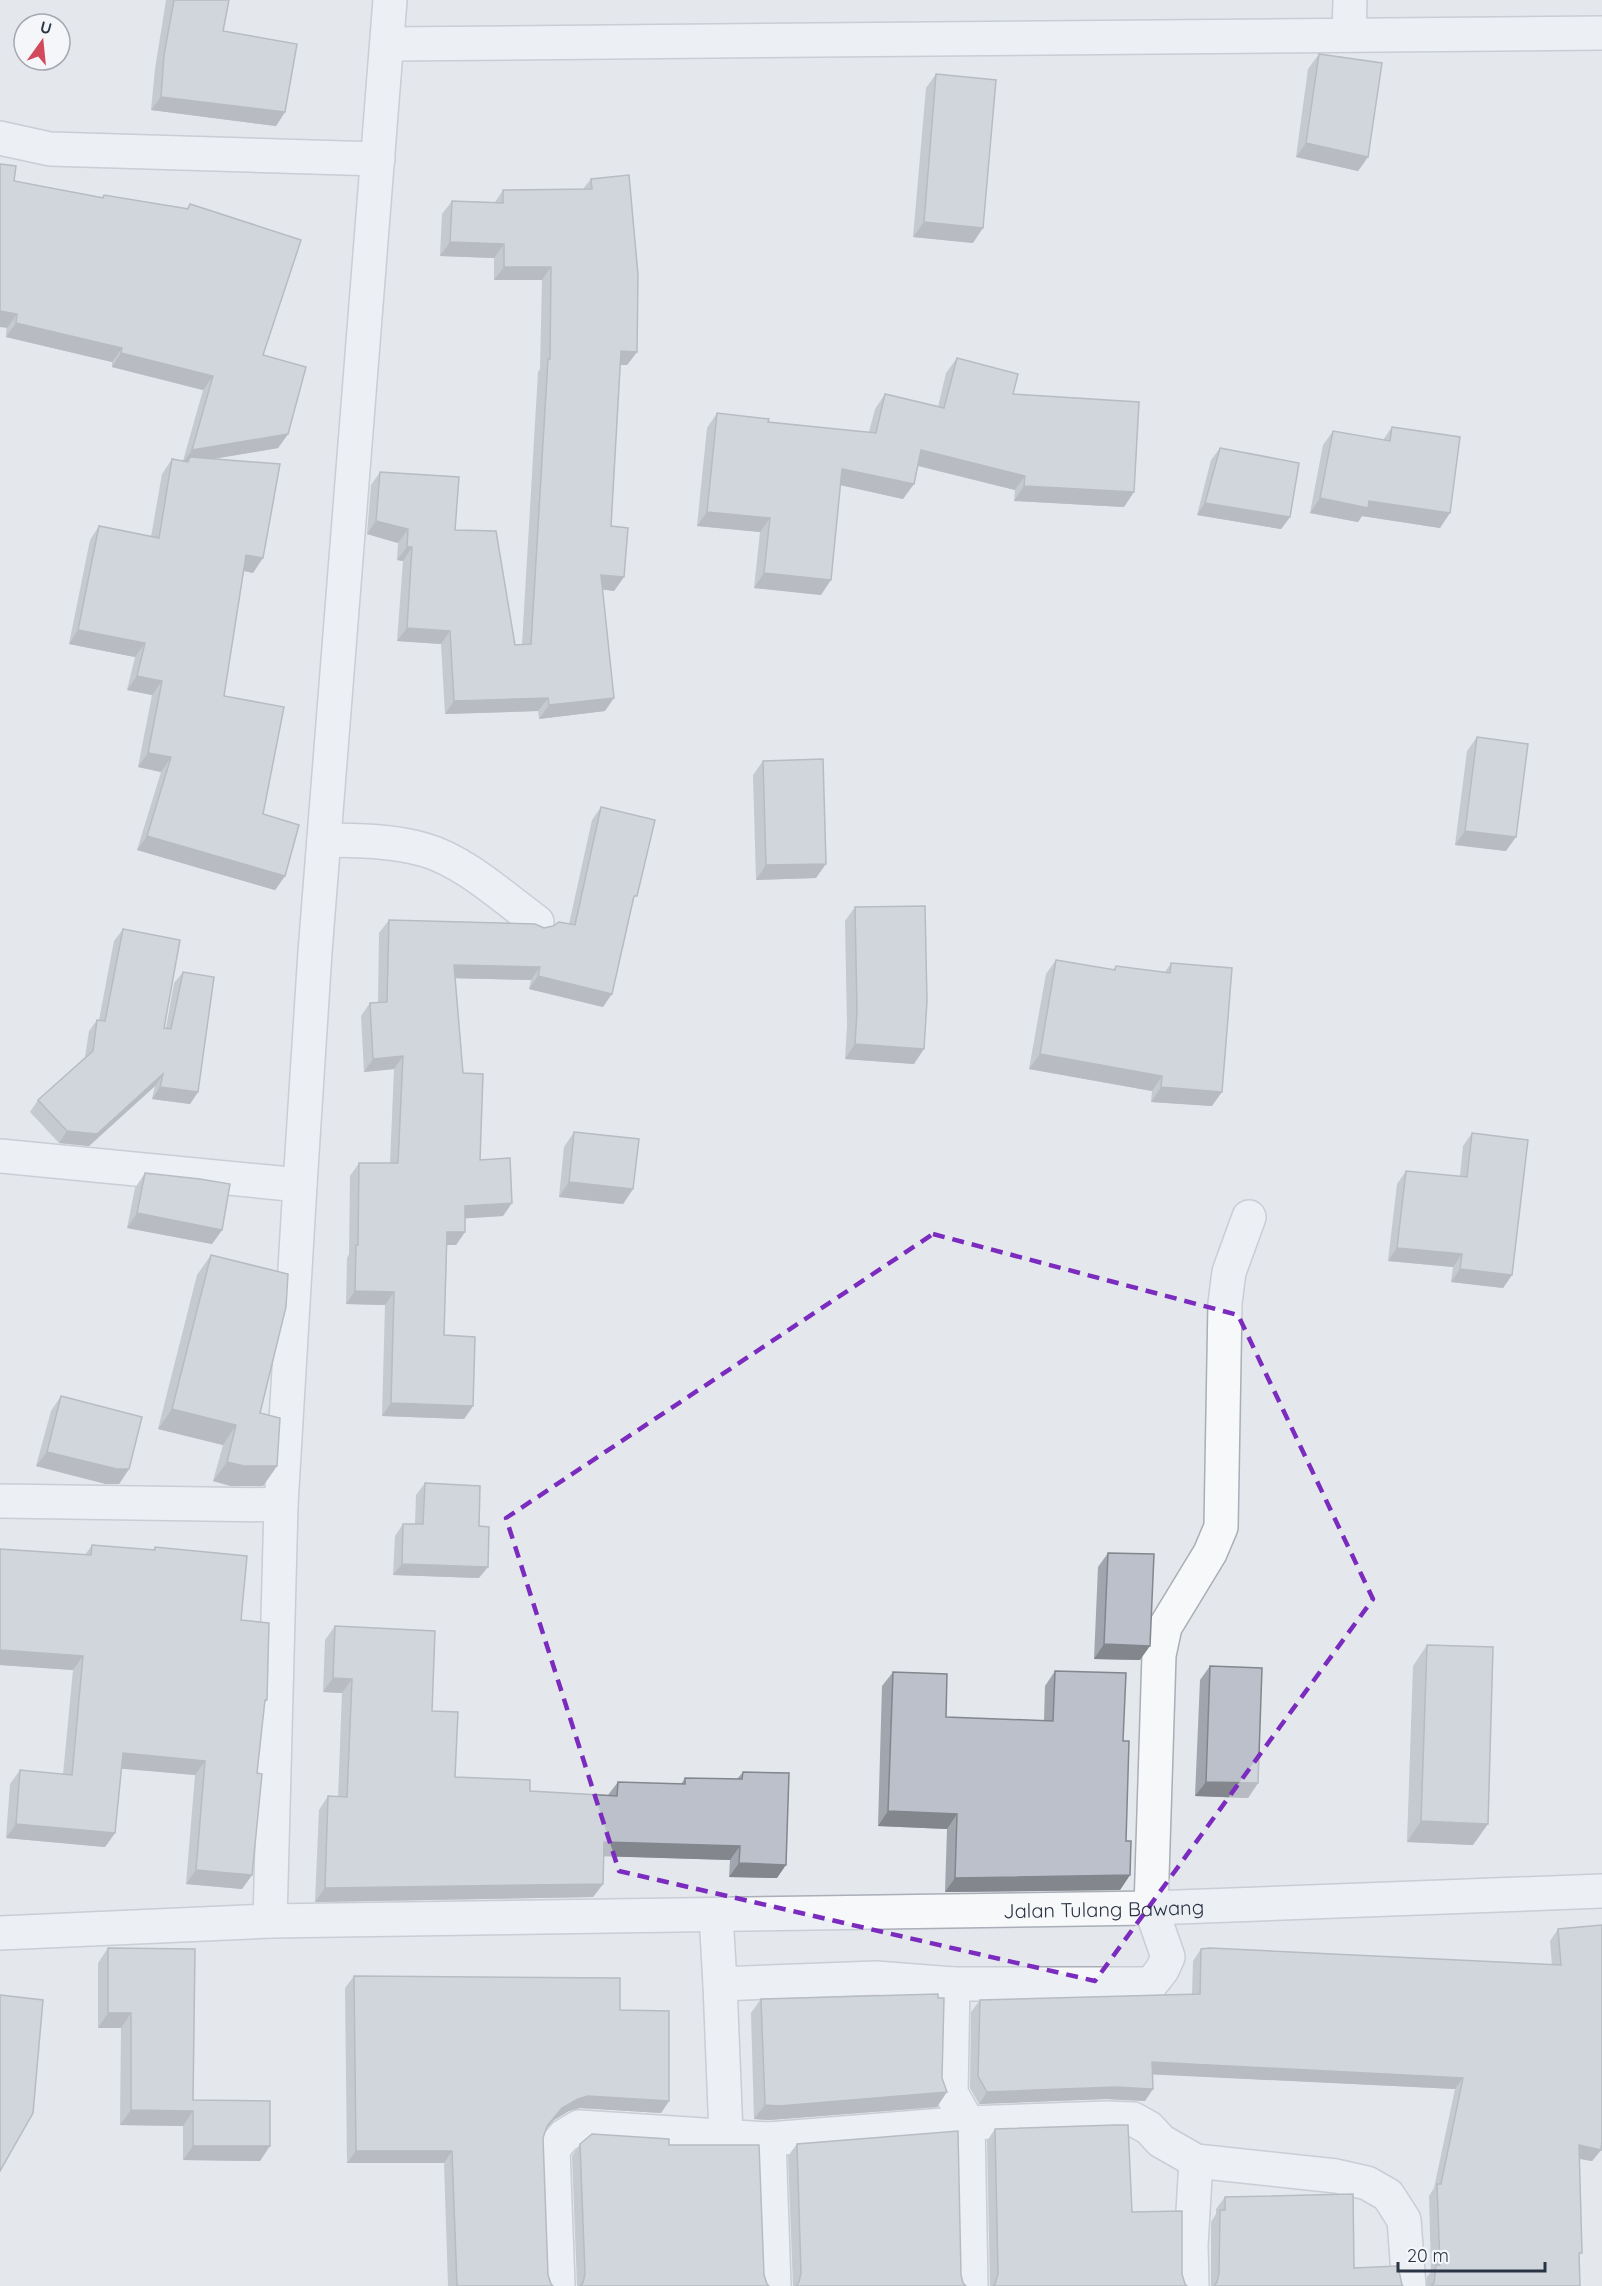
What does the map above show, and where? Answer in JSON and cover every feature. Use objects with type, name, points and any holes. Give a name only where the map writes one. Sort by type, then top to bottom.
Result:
[{"type":"street","points":[[270,1921],[281,1505],[300,1185],[324,840],[390,0]]},
{"type":"street","points":[[1349,35],[1350,0]]},
{"type":"street","points":[[387,44],[1602,33]]},
{"type":"street","points":[[0,138],[50,149],[378,159]]},
{"type":"street","points":[[324,840],[382,841],[427,850],[462,867],[537,922]]},
{"type":"street","points":[[0,1156],[300,1185]]},
{"type":"street","points":[[720,1984],[876,1978],[953,1984],[1151,1984],[1162,1970],[1168,1957],[1151,1908],[1159,1655],[1165,1627],[1210,1553],[1221,1527],[1225,1303],[1229,1272],[1249,1217]]},
{"type":"street","points":[[0,1501],[281,1505]]},
{"type":"street","name":"Jalan Tulang Bawang","points":[[0,1933],[270,1921],[1151,1908],[1602,1891]]},
{"type":"street","points":[[716,1915],[726,2135]]},
{"type":"street","points":[[953,1984],[951,2093],[968,2123],[972,2286]]},
{"type":"street","points":[[558,2286],[554,2149],[564,2136],[579,2127],[769,2139],[968,2123],[1133,2119],[1149,2128],[1161,2141],[1196,2161],[1336,2176],[1367,2182],[1388,2195],[1404,2220],[1409,2286]]},
{"type":"street","points":[[769,2139],[774,2286]]},
{"type":"street","points":[[1192,2286],[1191,2245],[1196,2161]]},
{"type":"highlighted area","points":[[933,1234],[1238,1315],[1373,1599],[1095,1981],[619,1871],[506,1518]]},
{"type":"building","points":[[174,0],[229,0],[223,31],[297,44],[285,112],[161,97],[164,55]]},
{"type":"building","points":[[1319,54],[1382,63],[1368,157],[1306,143]]},
{"type":"building","points":[[936,74],[996,80],[983,228],[924,222]]},
{"type":"building","points":[[0,164],[16,166],[14,181],[103,198],[104,195],[188,209],[190,204],[301,240],[263,355],[306,367],[288,434],[192,450],[213,376],[121,353],[122,348],[16,323],[17,314],[0,311]]},
{"type":"building","points":[[629,175],[638,275],[637,352],[621,351],[611,526],[628,528],[624,577],[601,575],[614,698],[549,705],[548,698],[454,701],[450,631],[407,628],[412,547],[407,547],[408,529],[376,521],[380,472],[459,477],[455,530],[496,531],[515,645],[531,644],[548,359],[550,359],[551,267],[504,267],[504,244],[450,242],[452,201],[503,203],[503,190],[592,189],[591,179]]},
{"type":"building","points":[[957,358],[1018,374],[1013,394],[1139,402],[1134,492],[1024,486],[1025,476],[921,450],[914,484],[842,469],[831,580],[764,573],[770,518],[707,512],[717,413],[769,419],[768,422],[876,433],[885,394],[944,408]]},
{"type":"building","points":[[1392,427],[1460,437],[1450,513],[1369,501],[1368,508],[1320,498],[1333,431],[1390,441]]},
{"type":"building","points":[[1220,448],[1299,463],[1290,517],[1205,503]]},
{"type":"building","points":[[190,457],[280,464],[263,558],[246,555],[224,696],[284,707],[263,814],[299,825],[285,876],[147,836],[171,757],[148,753],[162,681],[137,676],[145,643],[78,630],[99,526],[159,538],[172,459],[188,462]]},
{"type":"building","points":[[1477,737],[1528,744],[1516,837],[1465,831]]},
{"type":"building","points":[[823,759],[826,864],[766,865],[763,761]]},
{"type":"building","points":[[601,807],[655,820],[637,896],[634,896],[612,994],[538,976],[540,967],[454,965],[463,1073],[483,1074],[480,1160],[510,1158],[512,1203],[465,1206],[465,1232],[447,1232],[444,1335],[475,1337],[473,1406],[391,1403],[394,1292],[355,1291],[359,1163],[398,1163],[403,1056],[373,1059],[370,1003],[387,1002],[389,920],[535,924],[544,928],[559,922],[575,925]]},
{"type":"building","points":[[925,906],[927,1001],[924,1049],[855,1044],[857,1012],[855,907]]},
{"type":"building","points":[[123,929],[180,940],[164,1028],[171,1029],[183,972],[214,977],[198,1092],[160,1087],[163,1074],[97,1134],[67,1131],[38,1100],[93,1051],[97,1020],[105,1021]]},
{"type":"building","points":[[1056,960],[1115,970],[1116,966],[1170,973],[1171,963],[1232,968],[1222,1092],[1161,1087],[1162,1076],[1040,1054]]},
{"type":"building","points":[[574,1132],[639,1139],[633,1189],[569,1182]]},
{"type":"building","points":[[1472,1133],[1528,1140],[1512,1275],[1460,1269],[1462,1254],[1397,1248],[1406,1171],[1467,1177]]},
{"type":"building","points":[[145,1173],[230,1184],[222,1230],[137,1213]]},
{"type":"building","points":[[211,1255],[288,1274],[286,1307],[260,1413],[280,1418],[277,1466],[244,1466],[227,1462],[236,1425],[172,1409]]},
{"type":"building","points":[[61,1396],[142,1417],[129,1469],[117,1469],[47,1452]]},
{"type":"building","points":[[425,1483],[480,1486],[479,1526],[489,1527],[488,1567],[402,1564],[403,1524],[423,1524]]},
{"type":"building","points":[[92,1545],[155,1550],[155,1547],[247,1556],[241,1620],[269,1623],[267,1700],[265,1700],[257,1773],[262,1774],[252,1875],[196,1870],[205,1761],[123,1753],[115,1833],[16,1824],[20,1770],[72,1775],[83,1656],[0,1650],[0,1549],[91,1555]]},
{"type":"building","points":[[1108,1553],[1154,1554],[1150,1646],[1104,1644]]},
{"type":"building","points":[[335,1626],[435,1631],[432,1711],[458,1712],[455,1777],[530,1780],[530,1791],[617,1796],[618,1782],[685,1784],[685,1778],[742,1779],[743,1772],[789,1773],[786,1865],[739,1863],[740,1846],[604,1842],[603,1884],[325,1888],[328,1796],[347,1797],[352,1679],[333,1678]]},
{"type":"building","points":[[1427,1645],[1493,1647],[1488,1824],[1421,1821]]},
{"type":"building","points":[[1210,1666],[1262,1668],[1258,1783],[1206,1782]]},
{"type":"building","points":[[1055,1671],[1126,1673],[1123,1741],[1129,1741],[1126,1841],[1131,1841],[1130,1875],[955,1878],[957,1814],[888,1811],[893,1672],[947,1674],[946,1717],[1053,1721]]},
{"type":"building","points":[[1602,1925],[1602,2142],[1601,2150],[1579,2145],[1582,2253],[1579,2253],[1580,2286],[1431,2286],[1434,2283],[1436,2265],[1440,2265],[1437,2184],[1441,2184],[1463,2078],[1152,2062],[1153,2089],[1115,2087],[987,2092],[978,2076],[980,2000],[1200,1994],[1201,1949],[1210,1948],[1561,1965],[1558,1929]]},
{"type":"building","points":[[108,1948],[195,1949],[193,2100],[270,2101],[270,2146],[193,2146],[193,2111],[131,2110],[131,2013],[108,2013]]},
{"type":"building","points":[[354,1976],[620,1978],[620,2010],[669,2011],[669,2101],[588,2096],[562,2108],[547,2126],[543,2138],[548,2275],[553,2286],[457,2286],[452,2151],[356,2151]]},
{"type":"building","points":[[938,1994],[938,1998],[944,1998],[942,2078],[947,2092],[779,2106],[765,2105],[761,1999]]},
{"type":"building","points":[[0,1995],[43,2000],[33,2113],[0,2171]]},
{"type":"building","points":[[1128,2125],[1132,2212],[1182,2211],[1182,2274],[1187,2286],[993,2286],[998,2274],[995,2129]]},
{"type":"building","points":[[958,2131],[961,2275],[966,2286],[796,2286],[801,2273],[797,2144]]},
{"type":"building","points":[[592,2134],[669,2139],[669,2145],[759,2145],[764,2275],[769,2286],[580,2286],[585,2274],[580,2144]]},
{"type":"building","points":[[1353,2194],[1354,2268],[1398,2266],[1403,2286],[1214,2286],[1219,2274],[1220,2210],[1225,2210],[1225,2197]]}]
